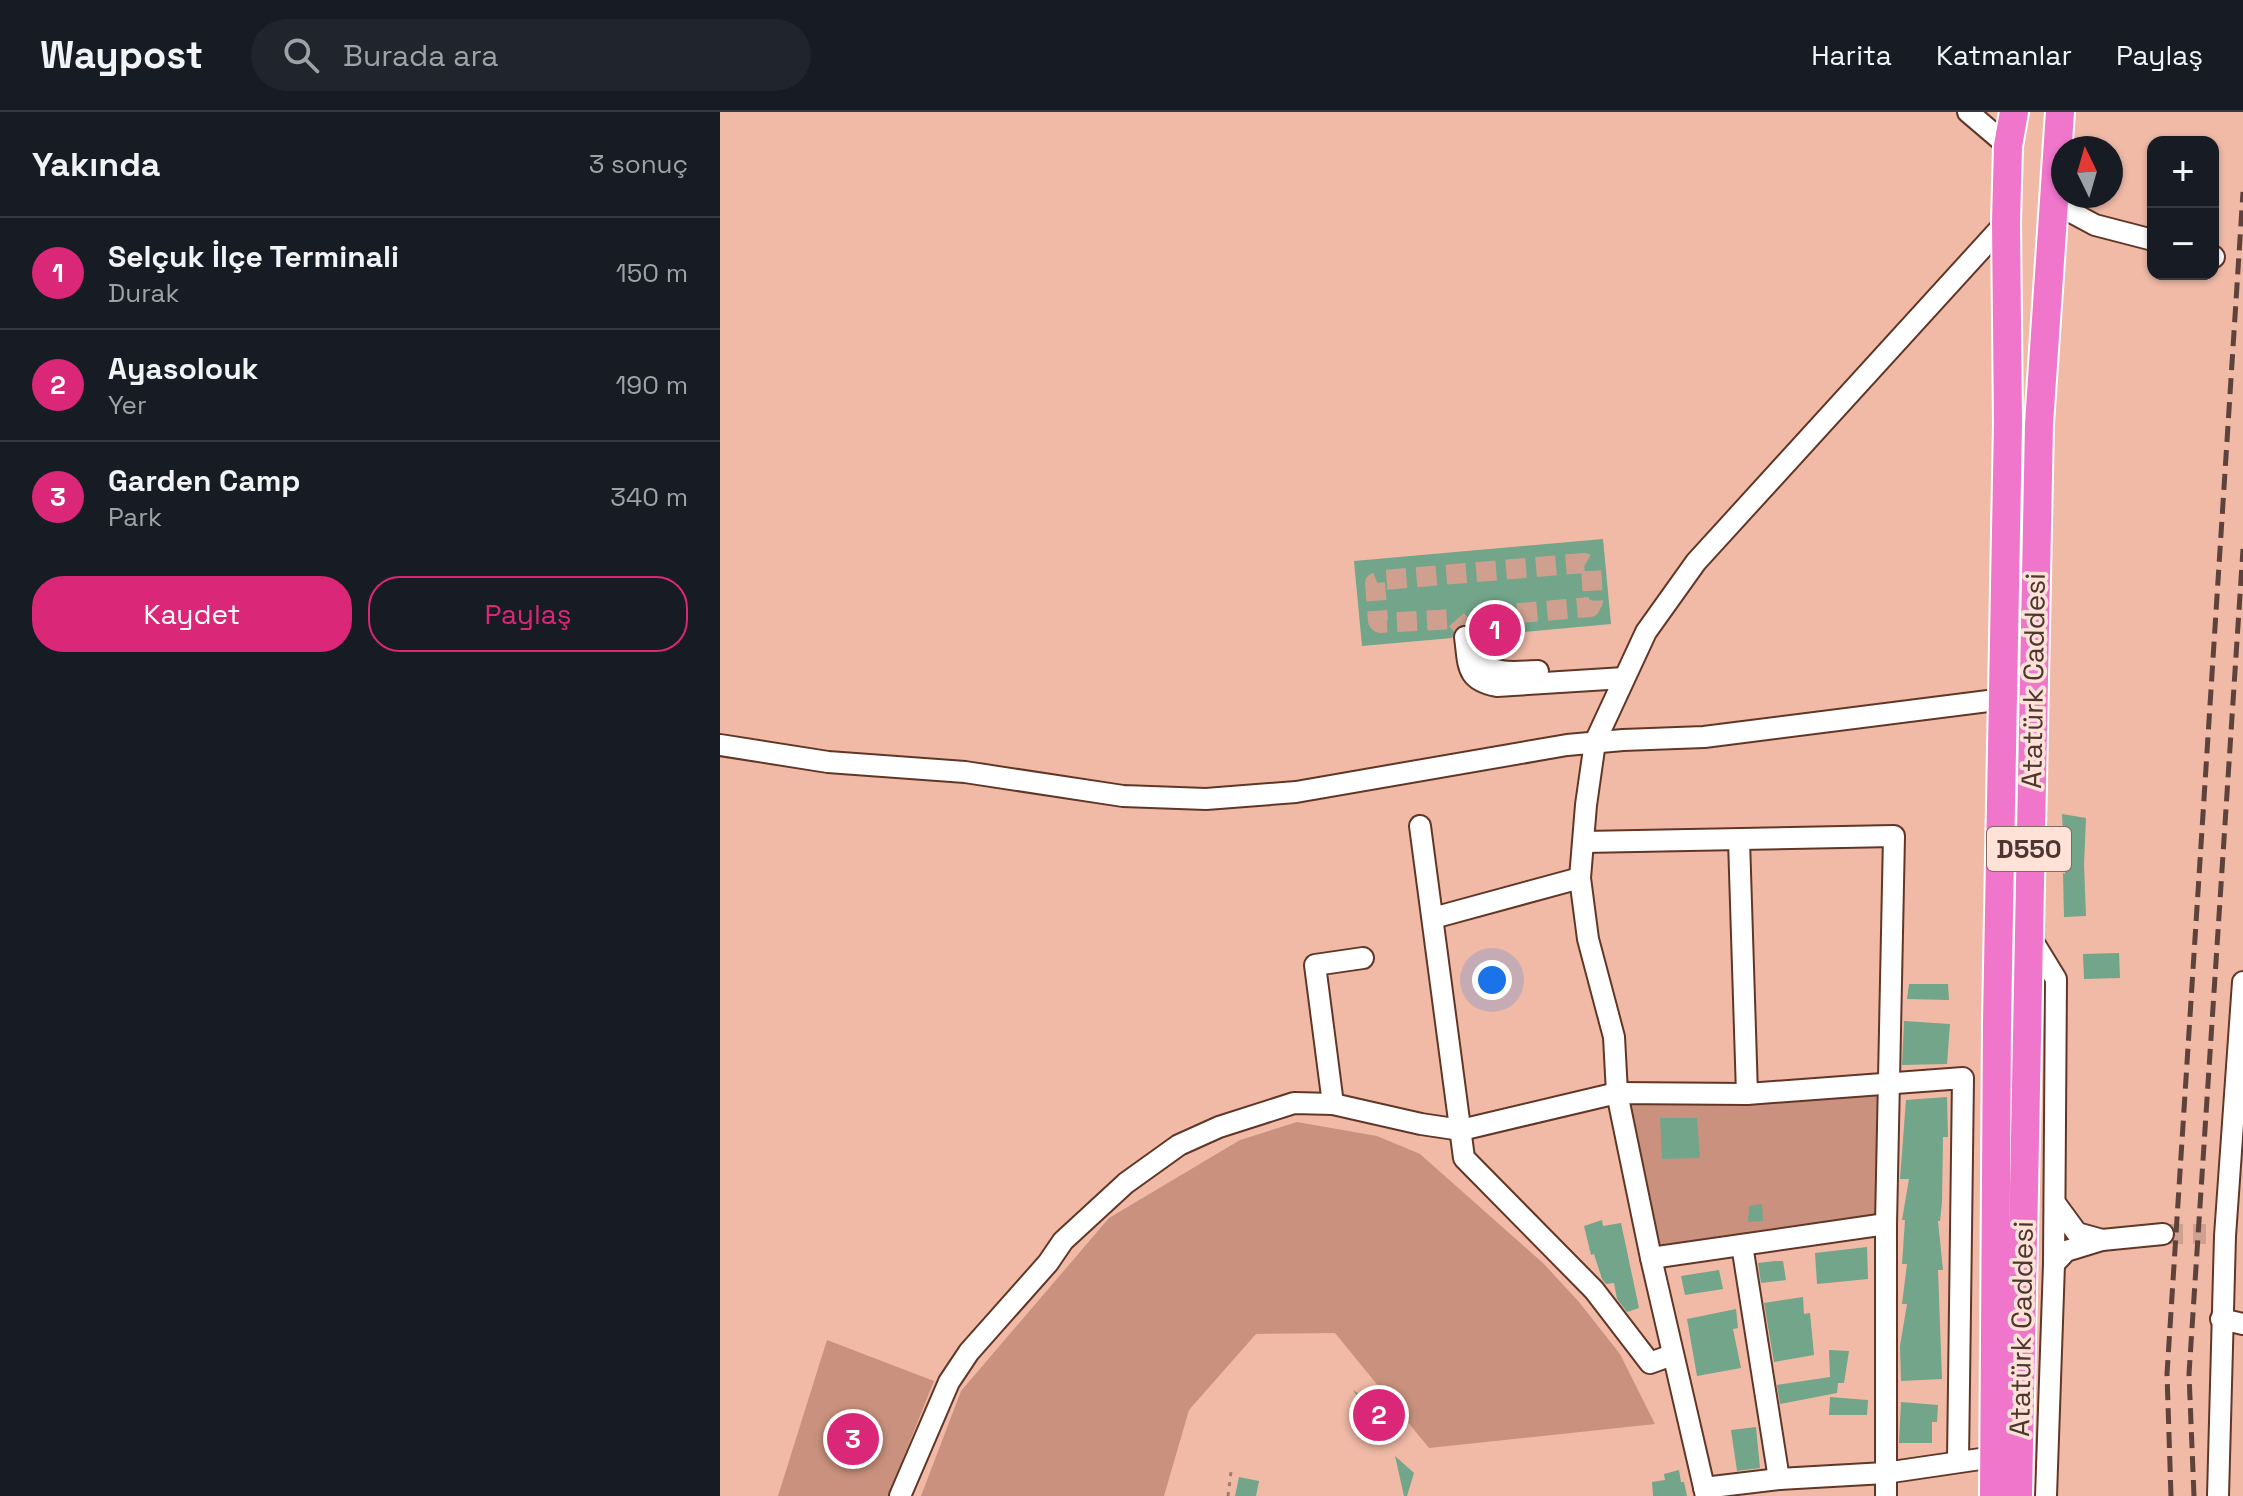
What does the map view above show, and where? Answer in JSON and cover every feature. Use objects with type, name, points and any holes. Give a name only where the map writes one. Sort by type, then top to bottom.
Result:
[{"type":"highway","name":"D550","points":[[2006,222],[2008,146],[2014,112]]},
{"type":"highway","name":"D550","points":[[2058,136],[2060,112]]},
{"type":"highway","points":[[2008,146],[2023,141],[2051,144]]},
{"type":"highway","points":[[2006,222],[2051,204]]},
{"type":"highway","name":"Atatürk Caddesi","points":[[2018,1496],[2038,440],[2054,208]]},
{"type":"highway","name":"Atatürk Caddesi","points":[[1994,1496],[2008,423],[2006,222]]},
{"type":"street","points":[[1968,112],[2008,146]]},
{"type":"street","points":[[2063,208],[2095,225],[2147,238]]},
{"type":"street","points":[[1994,1457],[1885,1473],[1779,1479],[1705,1492],[1672,1355],[1617,1093],[1614,1037],[1588,939],[1580,878],[1595,742],[1646,632],[1696,562],[2006,222]]},
{"type":"street","points":[[1472,636],[1484,663],[1505,672],[1627,672]]},
{"type":"street","points":[[720,745],[828,762],[965,772],[1123,796],[1206,799],[1296,792],[1595,742],[1704,737],[2004,699]]},
{"type":"street","points":[[1420,826],[1464,1158],[1594,1290],[1650,1363],[1672,1355]]},
{"type":"street","points":[[1584,842],[1894,836],[1886,1224],[1886,1496]]},
{"type":"street","points":[[1739,840],[1747,1094]]},
{"type":"street","points":[[1433,918],[1580,878]]},
{"type":"street","points":[[2028,933],[2056,979],[2054,1264],[2046,1496]]},
{"type":"street","points":[[1333,1104],[1315,965],[1363,958]]},
{"type":"street","points":[[2218,1496],[2221,1319],[2216,1235],[2243,982]]},
{"type":"street","points":[[900,1496],[949,1382],[969,1352],[1048,1263],[1063,1241],[1094,1212],[1126,1183],[1179,1145],[1206,1133],[1294,1103],[1333,1104],[1461,1130],[1617,1093],[1747,1094],[1963,1078],[1958,1461]]},
{"type":"street","points":[[2055,1203],[2077,1233],[2102,1240]]},
{"type":"street","points":[[1651,1258],[1886,1224]]},
{"type":"street","points":[[2054,1264],[2066,1251],[2102,1240],[2163,1234]]},
{"type":"street","points":[[1742,1245],[1779,1479]]},
{"type":"street","points":[[2221,1319],[2243,1324]]},
{"type":"path","points":[[1228,1496],[1231,1472]]},
{"type":"shaded area","points":[[1877,1092],[1876,1222],[1656,1247],[1627,1100]]},
{"type":"shaded area","points":[[1297,1122],[1377,1136],[1420,1154],[1543,1263],[1579,1302],[1620,1354],[1655,1424],[1429,1448],[1335,1333],[1256,1334],[1189,1410],[1164,1496],[921,1496],[961,1391],[1109,1218],[1240,1140]]},
{"type":"shaded area","points":[[827,1340],[934,1381],[888,1496],[778,1496]]},
{"type":"building","points":[[1603,539],[1611,624],[1492,635],[1484,624],[1464,624],[1457,627],[1452,638],[1362,646],[1354,561]]},
{"type":"building","points":[[2062,814],[2086,818],[2086,916],[2064,917]]},
{"type":"building","points":[[2119,953],[2120,978],[2084,979],[2083,954]]},
{"type":"building","points":[[1909,984],[1948,984],[1949,1000],[1907,999]]},
{"type":"building","points":[[1904,1021],[1950,1024],[1947,1064],[1902,1065]]},
{"type":"building","points":[[1947,1097],[1948,1137],[1943,1137],[1942,1202],[1938,1221],[1943,1270],[1938,1270],[1942,1379],[1901,1381],[1900,1346],[1907,1304],[1902,1304],[1907,1264],[1902,1264],[1905,1220],[1902,1220],[1909,1179],[1900,1179],[1906,1100]]},
{"type":"building","points":[[1660,1118],[1697,1118],[1700,1158],[1662,1159]]},
{"type":"building","points":[[1762,1204],[1763,1221],[1748,1222],[1749,1206]]},
{"type":"building","points":[[1602,1220],[1603,1226],[1621,1223],[1639,1308],[1627,1312],[1617,1299],[1614,1283],[1606,1284],[1594,1254],[1591,1255],[1584,1226]]},
{"type":"building","points":[[1867,1247],[1868,1279],[1817,1284],[1815,1253]]},
{"type":"building","points":[[1783,1261],[1786,1280],[1761,1283],[1758,1263]]},
{"type":"building","points":[[1719,1270],[1723,1289],[1685,1295],[1681,1276]]},
{"type":"building","points":[[1803,1297],[1804,1314],[1810,1313],[1814,1355],[1774,1362],[1764,1303]]},
{"type":"building","points":[[1736,1309],[1738,1328],[1733,1329],[1741,1368],[1697,1376],[1687,1319]]},
{"type":"building","points":[[1829,1350],[1849,1351],[1844,1383],[1838,1383],[1837,1393],[1780,1404],[1777,1385],[1830,1377]]},
{"type":"building","points":[[1353,1390],[1391,1414],[1376,1423]]},
{"type":"building","points":[[1830,1397],[1868,1400],[1867,1415],[1829,1415]]},
{"type":"building","points":[[1901,1402],[1938,1405],[1937,1422],[1932,1422],[1932,1443],[1899,1443]]},
{"type":"building","points":[[1756,1427],[1760,1468],[1737,1471],[1731,1430]]},
{"type":"building","points":[[1395,1456],[1414,1473],[1407,1496],[1404,1496]]},
{"type":"building","points":[[1679,1470],[1687,1496],[1653,1496],[1652,1482],[1665,1480],[1664,1474]]},
{"type":"building","points":[[1239,1477],[1259,1481],[1256,1496],[1235,1496]]},
{"type":"tunnel","points":[[1465,637],[1463,627],[1456,619],[1380,623],[1375,583],[1584,563],[1591,567],[1593,601],[1590,607],[1486,616],[1480,620],[1479,636]]},
{"type":"tunnel","points":[[2163,1234],[2206,1234]]},
{"type":"railway","points":[[2171,1496],[2167,1374],[2243,192]]},
{"type":"railway","points":[[2194,1496],[2189,1374],[2243,549]]},
{"type":"place","name":"Selçuk İlçe Terminali","points":[[1495,630]]},
{"type":"place","name":"Ayasolouk","points":[[1379,1415]]},
{"type":"place","name":"Garden Camp","points":[[853,1439]]}]
